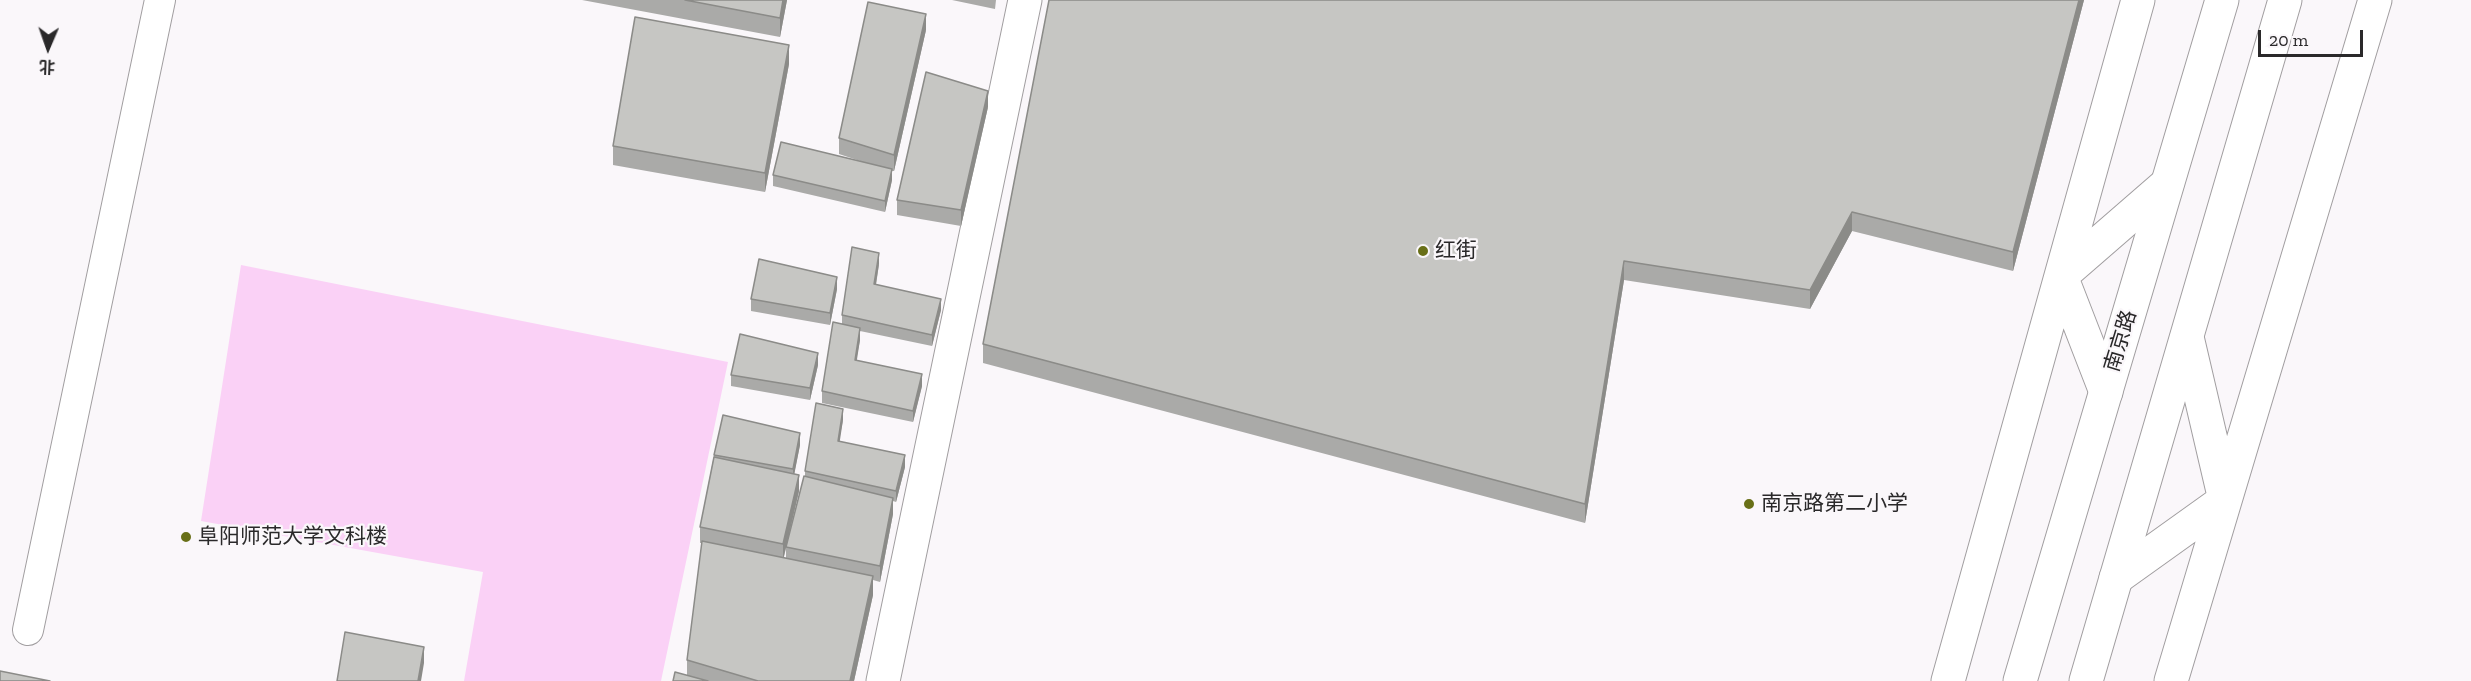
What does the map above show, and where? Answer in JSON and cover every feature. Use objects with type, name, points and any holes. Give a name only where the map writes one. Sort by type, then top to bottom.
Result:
[{"type":"street","points":[[28,630],[160,0]]},
{"type":"street","points":[[883,681],[1025,0]]},
{"type":"street","points":[[1948,681],[2138,0]]},
{"type":"street","name":"南京路","points":[[2020,681],[2222,0]]},
{"type":"street","points":[[2086,681],[2285,0]]},
{"type":"street","points":[[2171,681],[2375,0]]},
{"type":"street","points":[[2061,276],[2167,184]]},
{"type":"street","points":[[2061,276],[2106,392]]},
{"type":"street","points":[[2187,337],[2225,500]]},
{"type":"street","points":[[2116,578],[2225,500]]},
{"type":"shaded area","points":[[241,265],[728,362],[661,681],[464,681],[483,572],[201,521]]},
{"type":"building","points":[[685,0],[783,0],[780,18]]},
{"type":"building","name":"红街","points":[[1049,0],[2079,0],[2013,252],[1852,212],[1810,290],[1624,261],[1585,504],[983,344]]},
{"type":"building","points":[[868,2],[926,14],[894,155],[839,138]]},
{"type":"building","points":[[635,17],[789,45],[765,173],[613,146]]},
{"type":"building","points":[[926,72],[988,91],[961,210],[897,200]]},
{"type":"building","points":[[781,142],[892,169],[885,201],[773,175]]},
{"type":"building","points":[[852,247],[879,253],[874,284],[941,299],[932,335],[842,315]]},
{"type":"building","points":[[759,259],[837,277],[830,313],[751,299]]},
{"type":"building","points":[[833,322],[860,328],[855,360],[922,374],[913,411],[822,391]]},
{"type":"building","points":[[740,334],[818,353],[810,388],[731,375]]},
{"type":"building","points":[[816,403],[843,409],[838,441],[905,455],[896,491],[805,471]]},
{"type":"building","points":[[723,415],[800,433],[793,469],[714,455]]},
{"type":"building","points":[[714,457],[799,475],[783,544],[700,527]]},
{"type":"building","points":[[804,476],[893,498],[880,566],[786,547]]},
{"type":"building","points":[[702,541],[873,576],[850,681],[758,681],[687,660]]},
{"type":"building","points":[[345,632],[424,647],[418,681],[337,681]]},
{"type":"building","points":[[0,671],[50,681],[0,681]]},
{"type":"building","points":[[675,672],[708,681],[673,681]]},
{"type":"place","name":"红街","points":[[1423,251]]},
{"type":"place","name":"南京路第二小学","points":[[1749,504]]},
{"type":"place","name":"阜阳师范大学文科楼","points":[[186,537]]}]
